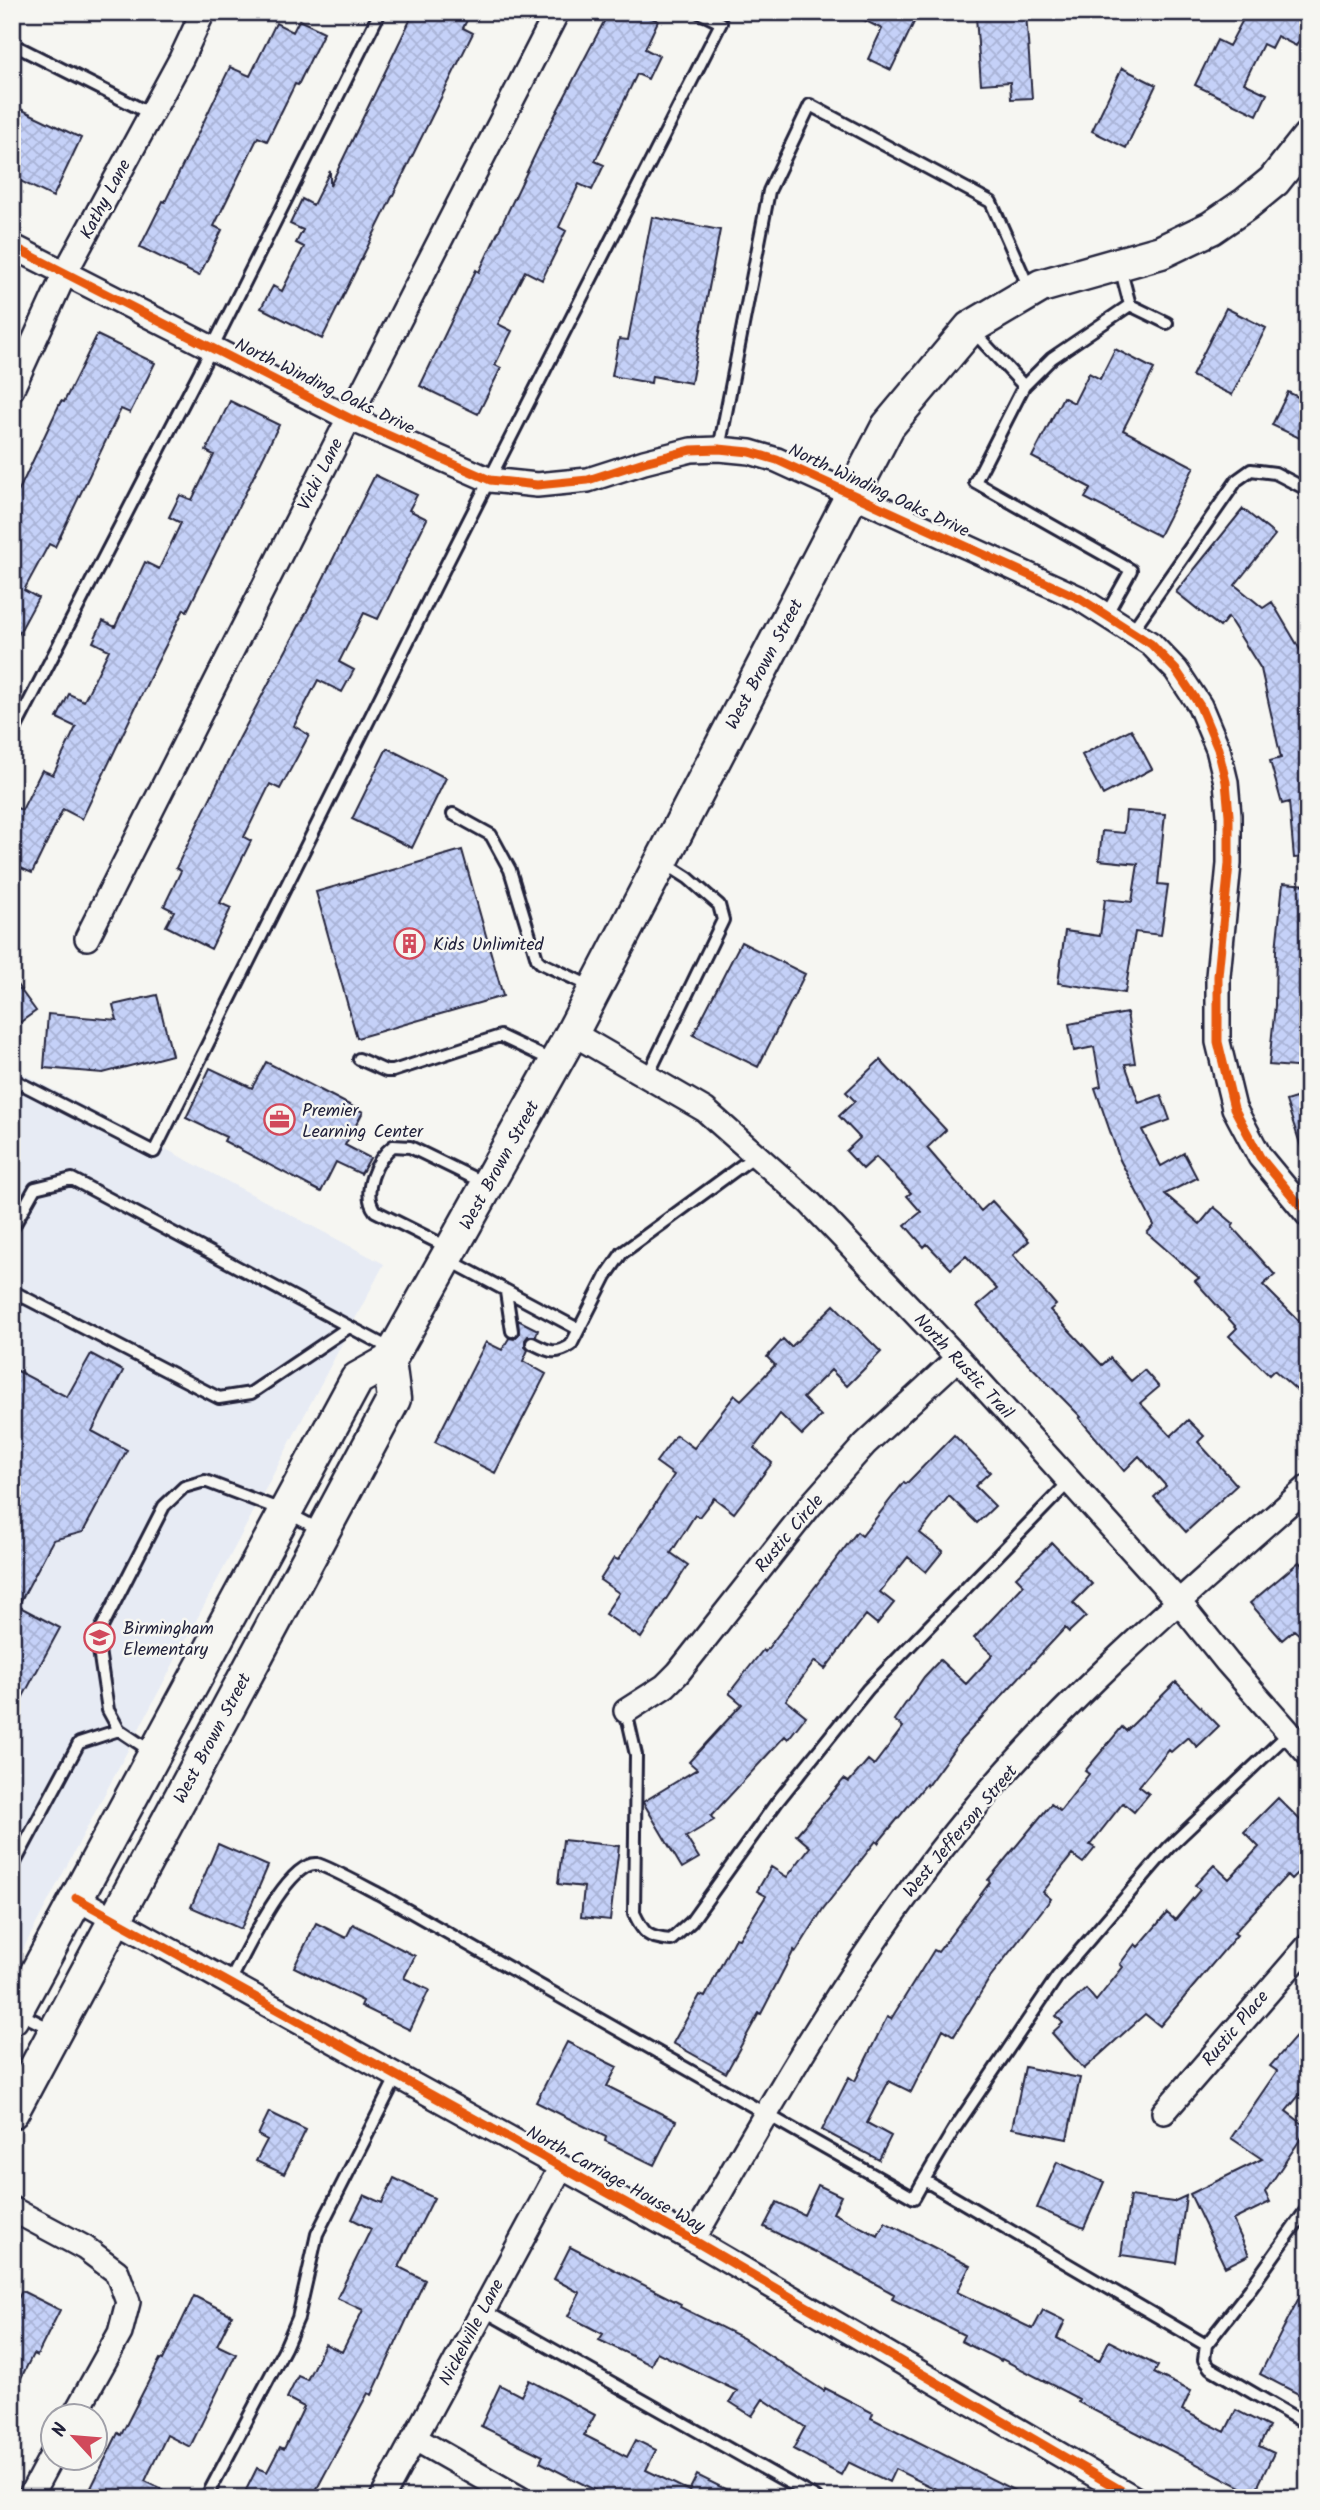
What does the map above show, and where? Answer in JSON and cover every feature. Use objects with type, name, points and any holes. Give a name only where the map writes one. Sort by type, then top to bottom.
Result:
[{"type":"main road","name":"West Brown Street","points":[[12,2112],[394,1399],[392,1356],[572,1033],[888,426],[970,328],[1041,286],[1161,252],[1211,228],[1274,181],[1308,138]]},
{"type":"main road","points":[[14,2013],[357,1380],[392,1356]]},
{"type":"street","name":"Kathy Lane","points":[[12,389],[65,273],[203,12]]},
{"type":"street","name":"Vicki Lane","points":[[87,938],[557,12]]},
{"type":"street","name":"North Winding Oaks Drive","points":[[12,246],[349,418],[490,480],[537,485],[588,480],[691,450],[750,452],[777,460],[1079,598],[1151,644],[1176,670],[1200,706],[1218,748],[1226,782],[1229,864],[1218,976],[1218,1042],[1234,1108],[1260,1157],[1308,1215]]},
{"type":"street","name":"North Rustic Trail","points":[[572,1033],[705,1110],[810,1203],[958,1358],[1070,1481],[1179,1602],[1227,1662],[1308,1754]]},
{"type":"street","name":"Rustic Circle","points":[[626,1711],[665,1686],[678,1673],[809,1507],[865,1444],[958,1358]]},
{"type":"street","name":"West Jefferson Street","points":[[693,2240],[765,2114],[890,1917],[973,1810],[1067,1707],[1308,1487]]},
{"type":"street","name":"North Carriage House Way","points":[[76,1898],[693,2240],[1134,2498]]},
{"type":"street","name":"Rustic Place","points":[[1164,2112],[1273,1983],[1308,1946]]},
{"type":"street","name":"Nickelville Lane","points":[[382,2498],[561,2167]]},
{"type":"street","points":[[12,2209],[85,2248],[117,2272],[128,2302],[120,2333],[83,2402]]},
{"type":"street","points":[[414,2438],[519,2498]]},
{"type":"street","points":[[29,2498],[43,2472]]},
{"type":"lane","points":[[12,736],[212,348],[380,12]]},
{"type":"lane","points":[[12,1079],[154,1152],[721,23],[699,12]]},
{"type":"lane","points":[[12,44],[151,114]]},
{"type":"lane","points":[[719,449],[769,191],[810,105],[991,202],[1031,291]]},
{"type":"lane","points":[[1119,264],[1129,305]]},
{"type":"lane","points":[[1129,305],[1167,323]]},
{"type":"lane","points":[[1106,615],[1130,570],[975,482],[1024,386],[1052,358],[1129,305]]},
{"type":"lane","points":[[970,328],[1024,386]]},
{"type":"lane","points":[[1132,631],[1237,480],[1251,470],[1275,473],[1308,490]]},
{"type":"lane","points":[[453,814],[491,835],[510,870],[537,959],[595,988]]},
{"type":"lane","points":[[647,1077],[723,920],[719,905],[688,878],[661,861]]},
{"type":"lane","points":[[359,1059],[393,1072],[500,1036],[555,1062]]},
{"type":"lane","points":[[488,1185],[410,1147],[393,1146],[384,1155],[369,1185],[370,1205],[375,1211],[449,1254],[506,1292],[578,1329]]},
{"type":"lane","points":[[532,1343],[552,1353],[562,1352],[570,1345],[606,1276],[622,1253],[756,1155]]},
{"type":"lane","points":[[12,1228],[35,1188],[72,1179],[349,1327],[392,1356]]},
{"type":"lane","points":[[12,1291],[219,1398],[251,1393],[349,1327]]},
{"type":"lane","points":[[506,1292],[512,1331]]},
{"type":"lane","points":[[154,1754],[119,1730],[108,1710],[97,1637],[164,1506],[184,1487],[205,1481],[284,1511],[322,1531]]},
{"type":"lane","points":[[626,1711],[636,1755],[634,1913],[641,1930],[653,1939],[671,1940],[691,1922],[777,1802],[868,1689],[1070,1481]]},
{"type":"lane","points":[[12,1868],[79,1743],[119,1730]]},
{"type":"lane","points":[[229,1983],[278,1894],[291,1878],[305,1867],[317,1864],[381,1895],[914,2198],[953,2130],[1057,1977],[1169,1847],[1289,1733]]},
{"type":"lane","points":[[14,2013],[55,2031]]},
{"type":"lane","points":[[206,2498],[285,2348],[298,2319],[317,2234],[397,2076]]},
{"type":"lane","points":[[924,2180],[1206,2345]]},
{"type":"lane","points":[[1308,2207],[1206,2345],[1204,2360],[1210,2368],[1308,2425]]},
{"type":"lane","points":[[484,2310],[816,2498]]},
{"type":"shaded area","name":"Birmingham Elementary","points":[[12,1068],[384,1264],[12,1970]]},
{"type":"building","points":[[414,12],[471,12],[463,28],[473,33],[322,339],[261,308],[273,286],[282,291],[304,247],[296,243],[303,230],[290,224],[302,199],[313,205],[330,171],[330,186]]},
{"type":"building","points":[[609,12],[640,12],[658,21],[645,49],[659,56],[648,79],[637,74],[595,161],[604,165],[592,190],[579,184],[559,227],[566,231],[542,280],[525,271],[498,324],[512,331],[495,365],[501,368],[478,414],[420,386],[476,270],[479,272],[544,136]]},
{"type":"building","points":[[848,12],[919,12],[891,70],[868,59],[882,29]]},
{"type":"building","points":[[1247,12],[1308,12],[1308,24],[1296,46],[1277,36],[1271,48],[1263,44],[1244,83],[1267,94],[1257,115],[1195,85],[1217,40],[1229,46]]},
{"type":"building","points":[[1026,13],[1032,98],[1011,99],[1010,82],[981,84],[976,17]]},
{"type":"building","points":[[299,20],[324,32],[267,141],[258,137],[214,226],[222,230],[199,276],[140,247],[163,201],[165,202],[230,67],[250,76],[276,23],[293,32]]},
{"type":"building","points":[[1122,68],[1156,85],[1126,148],[1092,131]]},
{"type":"building","points":[[12,105],[81,138],[53,197],[12,177]]},
{"type":"building","points":[[652,217],[720,230],[691,383],[652,376],[651,383],[612,376],[619,339],[628,340]]},
{"type":"building","points":[[1226,308],[1266,328],[1232,395],[1192,376]]},
{"type":"building","points":[[97,335],[155,363],[130,413],[121,409],[55,547],[49,544],[24,590],[38,598],[12,646],[12,505],[61,401],[64,402]]},
{"type":"building","points":[[1115,349],[1154,369],[1123,430],[1194,467],[1159,536],[1085,498],[1091,488],[1032,457],[1063,397],[1074,403],[1089,373],[1100,379]]},
{"type":"building","points":[[1288,392],[1308,402],[1308,442],[1272,425]]},
{"type":"building","points":[[230,401],[279,425],[187,611],[184,609],[153,671],[82,819],[63,809],[32,873],[12,864],[12,806],[22,810],[42,770],[53,775],[76,727],[57,718],[69,694],[84,701],[109,650],[93,642],[103,621],[115,627],[145,562],[159,569],[181,523],[169,517],[180,495],[192,500],[214,455],[206,451]]},
{"type":"building","points":[[375,475],[417,495],[409,510],[427,519],[378,619],[364,613],[339,662],[354,670],[342,692],[318,680],[294,726],[309,735],[280,789],[270,784],[244,837],[251,841],[220,903],[231,908],[211,949],[166,926],[174,911],[164,906],[181,871],[176,868]]},
{"type":"building","points":[[1243,509],[1275,535],[1235,585],[1263,608],[1272,602],[1308,663],[1308,857],[1294,858],[1289,802],[1282,804],[1270,761],[1281,758],[1261,669],[1228,617],[1220,627],[1176,592]]},
{"type":"building","points":[[1131,729],[1152,769],[1103,795],[1082,755]]},
{"type":"building","points":[[387,748],[446,778],[412,848],[352,819]]},
{"type":"building","points":[[1126,811],[1165,814],[1158,884],[1168,885],[1161,935],[1135,932],[1125,993],[1058,983],[1065,931],[1100,936],[1105,899],[1132,902],[1138,864],[1099,860],[1102,831],[1124,833]]},
{"type":"building","name":"Kids Unlimited","points":[[462,850],[503,996],[357,1038],[316,892]]},
{"type":"building","points":[[1283,883],[1308,885],[1308,1068],[1269,1065]]},
{"type":"building","points":[[741,942],[805,974],[758,1067],[693,1035]]},
{"type":"building","points":[[12,978],[36,1011],[12,1028]]},
{"type":"building","points":[[157,995],[172,1055],[103,1073],[44,1068],[48,1014],[117,1020],[113,1005]]},
{"type":"building","points":[[1127,1013],[1135,1063],[1125,1064],[1139,1103],[1161,1095],[1170,1120],[1142,1130],[1161,1166],[1184,1153],[1197,1178],[1165,1194],[1200,1224],[1214,1207],[1234,1224],[1232,1227],[1275,1275],[1263,1285],[1308,1330],[1308,1400],[1274,1370],[1269,1375],[1229,1336],[1237,1328],[1195,1281],[1199,1278],[1147,1233],[1154,1225],[1120,1160],[1095,1088],[1101,1086],[1094,1047],[1074,1051],[1069,1024]]},
{"type":"building","points":[[880,1060],[946,1130],[927,1148],[981,1211],[992,1201],[1029,1241],[1013,1255],[1056,1305],[1050,1310],[1102,1365],[1110,1358],[1131,1381],[1144,1370],[1159,1387],[1140,1403],[1171,1436],[1188,1420],[1204,1436],[1198,1442],[1237,1485],[1186,1532],[1154,1497],[1166,1486],[1139,1456],[1124,1471],[1079,1418],[1081,1417],[1009,1344],[977,1306],[997,1289],[966,1256],[951,1269],[927,1244],[924,1247],[905,1225],[921,1212],[907,1196],[911,1193],[876,1157],[863,1169],[846,1151],[860,1138],[839,1116],[855,1101],[846,1092]]},
{"type":"building","points":[[266,1062],[363,1112],[345,1145],[370,1158],[361,1174],[336,1162],[321,1192],[224,1141],[226,1137],[186,1118],[210,1068],[252,1088]]},
{"type":"building","points":[[1308,1094],[1308,1156],[1304,1156],[1286,1101]]},
{"type":"building","points":[[834,1305],[881,1352],[847,1386],[831,1370],[803,1398],[821,1416],[802,1435],[780,1414],[754,1448],[772,1463],[734,1513],[714,1498],[699,1517],[695,1515],[671,1553],[688,1565],[641,1638],[605,1614],[619,1593],[600,1580],[614,1558],[618,1560],[674,1475],[656,1462],[676,1435],[694,1448],[735,1395],[741,1400],[775,1365],[767,1357],[783,1339],[791,1347]]},
{"type":"building","points":[[518,1320],[538,1330],[536,1336],[528,1336],[525,1340],[528,1350],[523,1361],[546,1374],[495,1473],[435,1442],[486,1342],[502,1350],[509,1338],[514,1339],[519,1334]]},
{"type":"building","points":[[91,1354],[123,1371],[92,1431],[127,1450],[83,1532],[53,1540],[18,1606],[60,1628],[12,1717],[12,1368],[67,1397]]},
{"type":"building","points":[[954,1435],[990,1472],[975,1486],[995,1506],[977,1523],[949,1496],[920,1533],[943,1551],[926,1572],[908,1557],[880,1592],[894,1603],[877,1624],[866,1615],[825,1669],[815,1661],[786,1700],[806,1716],[788,1739],[785,1736],[711,1816],[714,1820],[686,1837],[699,1858],[682,1868],[643,1802],[697,1769],[689,1762],[742,1704],[729,1693],[763,1650],[765,1652],[857,1532],[862,1536],[904,1482],[906,1484]]},
{"type":"building","points":[[1052,1543],[1092,1584],[1073,1603],[1086,1616],[1069,1632],[1065,1628],[960,1741],[927,1786],[926,1784],[878,1843],[876,1841],[823,1909],[796,1952],[794,1950],[726,2073],[673,2043],[700,1995],[705,1997],[735,1938],[739,1939],[766,1896],[757,1891],[771,1867],[787,1877],[810,1847],[796,1835],[844,1779],[849,1782],[868,1760],[874,1765],[903,1727],[894,1720],[924,1677],[940,1660],[966,1684],[993,1655],[974,1638],[1024,1585],[1016,1577]]},
{"type":"building","points":[[1299,1562],[1308,1572],[1308,1642],[1294,1630],[1282,1640],[1250,1603]]},
{"type":"building","points":[[1176,1682],[1219,1726],[1197,1747],[1188,1737],[1171,1752],[1169,1750],[1139,1786],[1149,1794],[1134,1812],[1123,1803],[1090,1845],[1095,1848],[1083,1863],[1072,1855],[1043,1892],[1051,1899],[991,1976],[954,2036],[943,2029],[911,2092],[889,2081],[867,2123],[891,2136],[879,2160],[822,2130],[849,2077],[855,2081],[887,2017],[891,2019],[934,1950],[938,1952],[990,1882],[988,1880],[1051,1804],[1060,1811],[1089,1774],[1085,1771],[1122,1727],[1126,1731]]},
{"type":"building","points":[[1278,1798],[1308,1828],[1308,1862],[1291,1879],[1287,1875],[1234,1933],[1237,1935],[1160,2026],[1145,2014],[1084,2069],[1052,2033],[1063,2023],[1056,2016],[1086,1989],[1096,2001],[1123,1967],[1120,1964],[1135,1944],[1138,1947],[1167,1913],[1175,1920],[1200,1890],[1195,1885],[1214,1865],[1229,1879],[1259,1847],[1244,1832]]},
{"type":"building","points":[[563,1840],[619,1846],[610,1920],[581,1917],[584,1887],[558,1884]]},
{"type":"building","points":[[218,1844],[268,1866],[241,1929],[191,1907]]},
{"type":"building","points":[[316,1923],[346,1938],[353,1924],[415,1956],[404,1978],[429,1990],[410,2030],[361,2006],[363,2001],[294,1967]]},
{"type":"building","points":[[1308,2023],[1308,2085],[1286,2111],[1308,2128],[1265,2192],[1270,2202],[1233,2220],[1249,2255],[1225,2267],[1190,2194],[1262,2159],[1231,2138],[1277,2071],[1270,2066]]},
{"type":"building","points":[[567,2042],[617,2067],[607,2086],[676,2121],[654,2165],[536,2102]]},
{"type":"building","points":[[1025,2067],[1080,2078],[1067,2139],[1012,2128]]},
{"type":"building","points":[[269,2112],[306,2130],[284,2174],[256,2161],[267,2140],[258,2135]]},
{"type":"building","points":[[1057,2162],[1104,2182],[1084,2228],[1037,2208]]},
{"type":"building","points":[[394,2178],[434,2198],[399,2267],[425,2280],[372,2395],[368,2393],[312,2498],[257,2498],[245,2492],[257,2468],[267,2472],[280,2447],[284,2449],[304,2407],[287,2398],[298,2376],[307,2380],[325,2344],[342,2352],[363,2310],[337,2298],[371,2229],[352,2219],[364,2195],[382,2203]]},
{"type":"building","points":[[818,2185],[841,2196],[833,2213],[878,2236],[885,2222],[970,2266],[957,2292],[1033,2329],[1043,2310],[1065,2321],[1057,2338],[1099,2361],[1109,2341],[1158,2366],[1154,2373],[1191,2391],[1182,2410],[1225,2432],[1236,2410],[1269,2427],[1259,2446],[1274,2453],[1254,2494],[1078,2402],[1079,2399],[961,2341],[964,2335],[892,2299],[894,2294],[764,2227],[777,2202],[804,2215]]},
{"type":"building","points":[[1130,2196],[1173,2202],[1186,2196],[1177,2263],[1121,2255]]},
{"type":"building","points":[[570,2247],[743,2338],[824,2391],[825,2388],[873,2413],[871,2418],[1029,2498],[937,2498],[940,2491],[895,2469],[889,2482],[848,2462],[841,2475],[793,2449],[805,2427],[763,2399],[752,2416],[730,2402],[737,2391],[657,2352],[651,2365],[599,2340],[603,2334],[568,2316],[580,2293],[554,2279]]},
{"type":"building","points":[[1308,2280],[1308,2399],[1260,2374]]},
{"type":"building","points":[[22,2291],[60,2310],[37,2356],[33,2354],[12,2396],[12,2310]]},
{"type":"building","points":[[194,2296],[232,2315],[217,2345],[236,2354],[190,2447],[167,2435],[145,2481],[180,2498],[86,2498],[99,2472],[108,2472],[108,2453],[118,2433],[121,2435],[160,2359],[163,2360]]},
{"type":"building","points":[[529,2380],[595,2415],[584,2435],[627,2457],[636,2440],[656,2450],[646,2470],[689,2491],[697,2475],[743,2498],[610,2498],[540,2462],[543,2456],[481,2426],[500,2385],[521,2396]]},
{"type":"cycle path","points":[[12,246],[349,418],[490,480],[537,485],[588,480],[691,450],[750,452],[777,460],[1079,598],[1151,644],[1176,670],[1200,706],[1218,749],[1226,782],[1229,864],[1218,976],[1218,1042],[1234,1108],[1260,1157],[1308,1215]]},
{"type":"cycle path","points":[[76,1898],[693,2240],[1134,2498]]},
{"type":"place","name":"Kids Unlimited","points":[[410,944]]},
{"type":"place","name":"Premier Learning Center","points":[[279,1120]]},
{"type":"place","name":"Birmingham Elementary","points":[[100,1638]]}]
